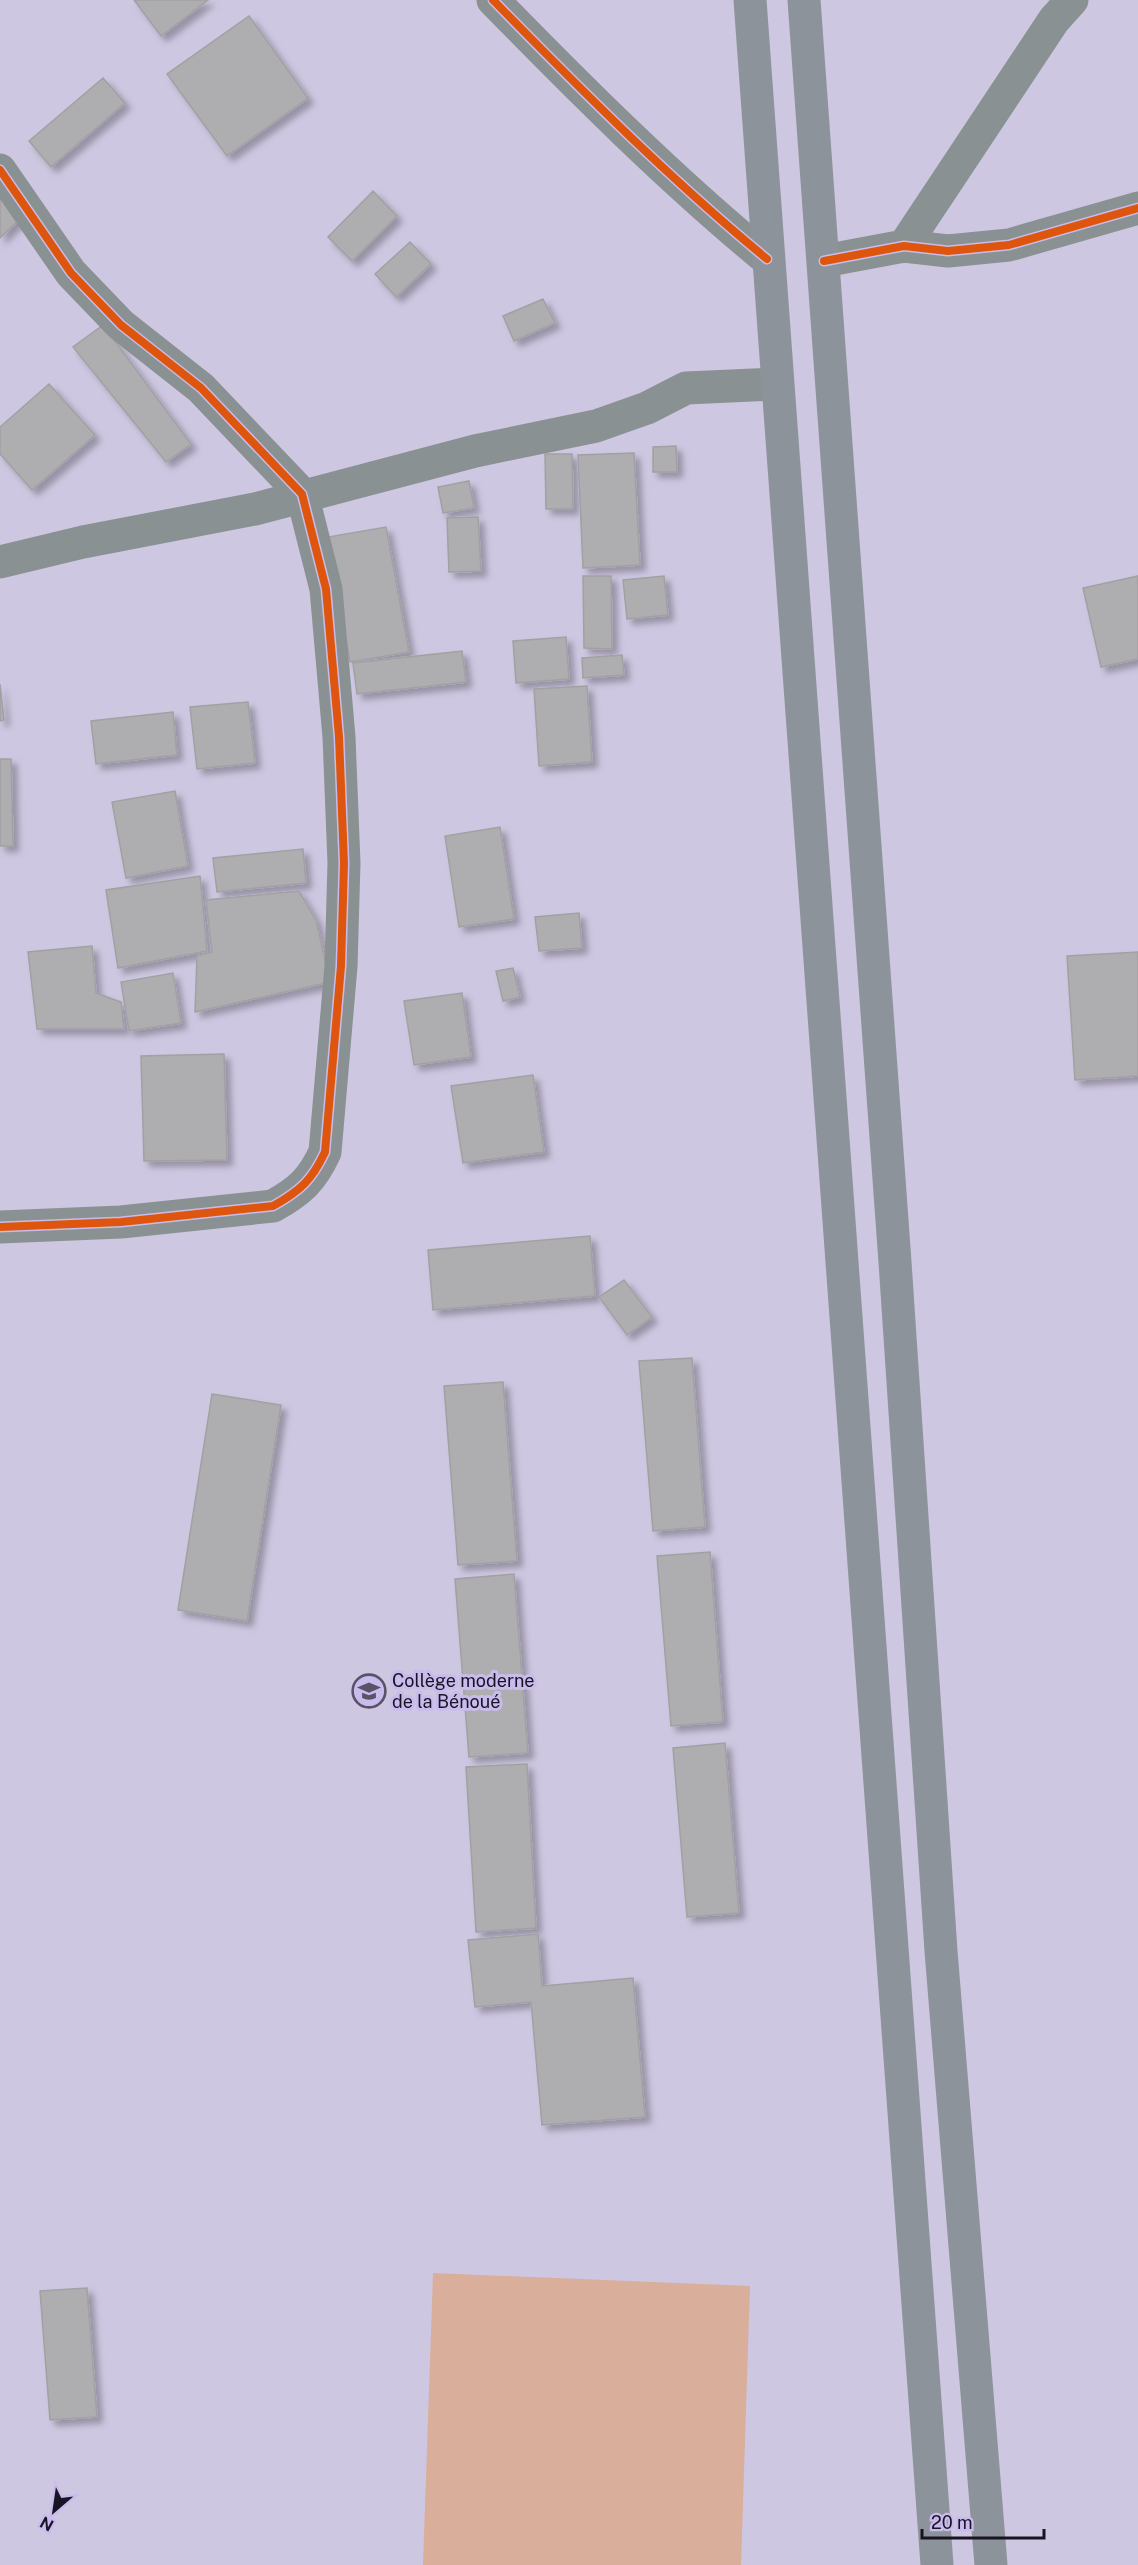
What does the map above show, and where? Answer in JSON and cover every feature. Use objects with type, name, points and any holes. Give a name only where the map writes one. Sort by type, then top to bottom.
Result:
[{"type":"main road","points":[[750,0],[767,259],[806,750],[840,1262],[937,2565]]},
{"type":"main road","points":[[804,0],[859,748],[954,2118],[991,2565]]},
{"type":"main road","points":[[806,750],[859,748]]},
{"type":"main road","points":[[905,2122],[954,2118]]},
{"type":"street","points":[[493,0],[595,103],[722,221],[767,259]]},
{"type":"street","points":[[904,246],[1054,20],[1072,0]]},
{"type":"street","points":[[0,170],[71,273],[121,325],[201,388],[302,494],[326,590],[339,737],[345,863],[341,966],[325,1152],[314,1174],[295,1194],[273,1206],[121,1222],[0,1227]]},
{"type":"street","points":[[824,261],[904,246],[948,251],[1009,245],[1138,208]]},
{"type":"street","points":[[0,562],[83,542],[255,509],[302,494],[475,450],[596,426],[647,408],[686,388],[777,384]]},
{"type":"shaded area","points":[[433,2273],[750,2286],[741,2565],[423,2565]]},
{"type":"building","points":[[134,0],[208,0],[161,36]]},
{"type":"building","points":[[249,16],[308,98],[227,156],[167,74]]},
{"type":"building","points":[[103,78],[125,103],[51,167],[29,141]]},
{"type":"building","points":[[0,182],[28,211],[0,238]]},
{"type":"building","points":[[373,191],[397,216],[352,261],[328,237]]},
{"type":"building","points":[[410,242],[431,264],[396,297],[375,274]]},
{"type":"building","points":[[543,299],[555,323],[514,341],[503,316]]},
{"type":"building","points":[[103,325],[191,444],[166,462],[73,347]]},
{"type":"building","points":[[49,384],[95,435],[32,490],[0,454],[0,427]]},
{"type":"building","points":[[676,446],[677,472],[653,472],[653,447]]},
{"type":"building","points":[[634,453],[640,565],[583,568],[578,455]]},
{"type":"building","points":[[545,454],[572,454],[573,509],[546,509]]},
{"type":"building","points":[[469,481],[474,508],[443,513],[438,487]]},
{"type":"building","points":[[478,517],[481,571],[449,572],[447,518]]},
{"type":"building","points":[[386,527],[409,652],[350,662],[328,537]]},
{"type":"building","points":[[583,576],[611,576],[612,649],[584,648]]},
{"type":"building","points":[[664,576],[668,615],[627,619],[623,580]]},
{"type":"building","points":[[1138,576],[1138,659],[1101,667],[1083,588]]},
{"type":"building","points":[[566,637],[569,679],[516,683],[513,641]]},
{"type":"building","points":[[462,651],[466,682],[357,694],[353,663]]},
{"type":"building","points":[[622,655],[624,675],[583,678],[582,658]]},
{"type":"building","points":[[0,684],[4,720],[0,721]]},
{"type":"building","points":[[587,686],[592,762],[539,766],[534,689]]},
{"type":"building","points":[[248,702],[255,763],[197,769],[190,707]]},
{"type":"building","points":[[173,712],[177,755],[96,764],[91,721]]},
{"type":"building","points":[[0,759],[11,759],[13,846],[0,846]]},
{"type":"building","points":[[175,791],[188,866],[126,878],[112,802]]},
{"type":"building","points":[[500,827],[514,919],[459,927],[445,836]]},
{"type":"building","points":[[303,849],[306,883],[217,892],[213,858]]},
{"type":"building","points":[[200,876],[207,951],[118,968],[106,890]]},
{"type":"building","points":[[299,891],[316,920],[330,982],[195,1012],[197,956],[212,952],[206,900]]},
{"type":"building","points":[[579,913],[582,948],[539,951],[535,917]]},
{"type":"building","points":[[92,946],[96,993],[121,1002],[124,1029],[37,1029],[28,952]]},
{"type":"building","points":[[1138,952],[1138,1076],[1075,1080],[1067,956]]},
{"type":"building","points":[[513,968],[520,997],[503,1001],[496,971]]},
{"type":"building","points":[[173,973],[181,1023],[129,1031],[121,982]]},
{"type":"building","points":[[462,993],[471,1057],[414,1065],[404,1001]]},
{"type":"building","points":[[224,1054],[227,1160],[144,1161],[141,1056]]},
{"type":"building","points":[[533,1075],[544,1152],[463,1163],[451,1086]]},
{"type":"building","points":[[590,1236],[595,1296],[433,1310],[428,1250]]},
{"type":"building","points":[[624,1280],[652,1317],[627,1335],[599,1297]]},
{"type":"building","points":[[692,1358],[705,1527],[653,1531],[639,1361]]},
{"type":"building","points":[[503,1382],[517,1561],[458,1565],[444,1386]]},
{"type":"building","points":[[212,1394],[281,1405],[247,1621],[178,1610]]},
{"type":"building","points":[[710,1552],[723,1722],[671,1726],[657,1556]]},
{"type":"building","points":[[514,1574],[528,1753],[469,1757],[455,1579]]},
{"type":"building","points":[[725,1743],[739,1913],[687,1917],[673,1748]]},
{"type":"building","points":[[527,1764],[536,1928],[476,1932],[466,1767]]},
{"type":"building","points":[[538,1934],[542,1986],[633,1978],[645,2117],[542,2125],[531,2002],[475,2007],[468,1940]]},
{"type":"building","points":[[87,2288],[97,2417],[50,2420],[40,2291]]},
{"type":"cycle path","points":[[493,0],[627,133],[767,259]]},
{"type":"cycle path","points":[[0,170],[71,273],[121,325],[201,388],[302,494],[326,589],[339,737],[344,863],[341,966],[325,1152],[304,1184],[273,1206],[121,1222],[0,1227]]},
{"type":"cycle path","points":[[824,261],[904,246],[948,251],[1009,245],[1138,208]]},
{"type":"place","name":"Collège moderne de la Bénoué","points":[[369,1691]]}]
